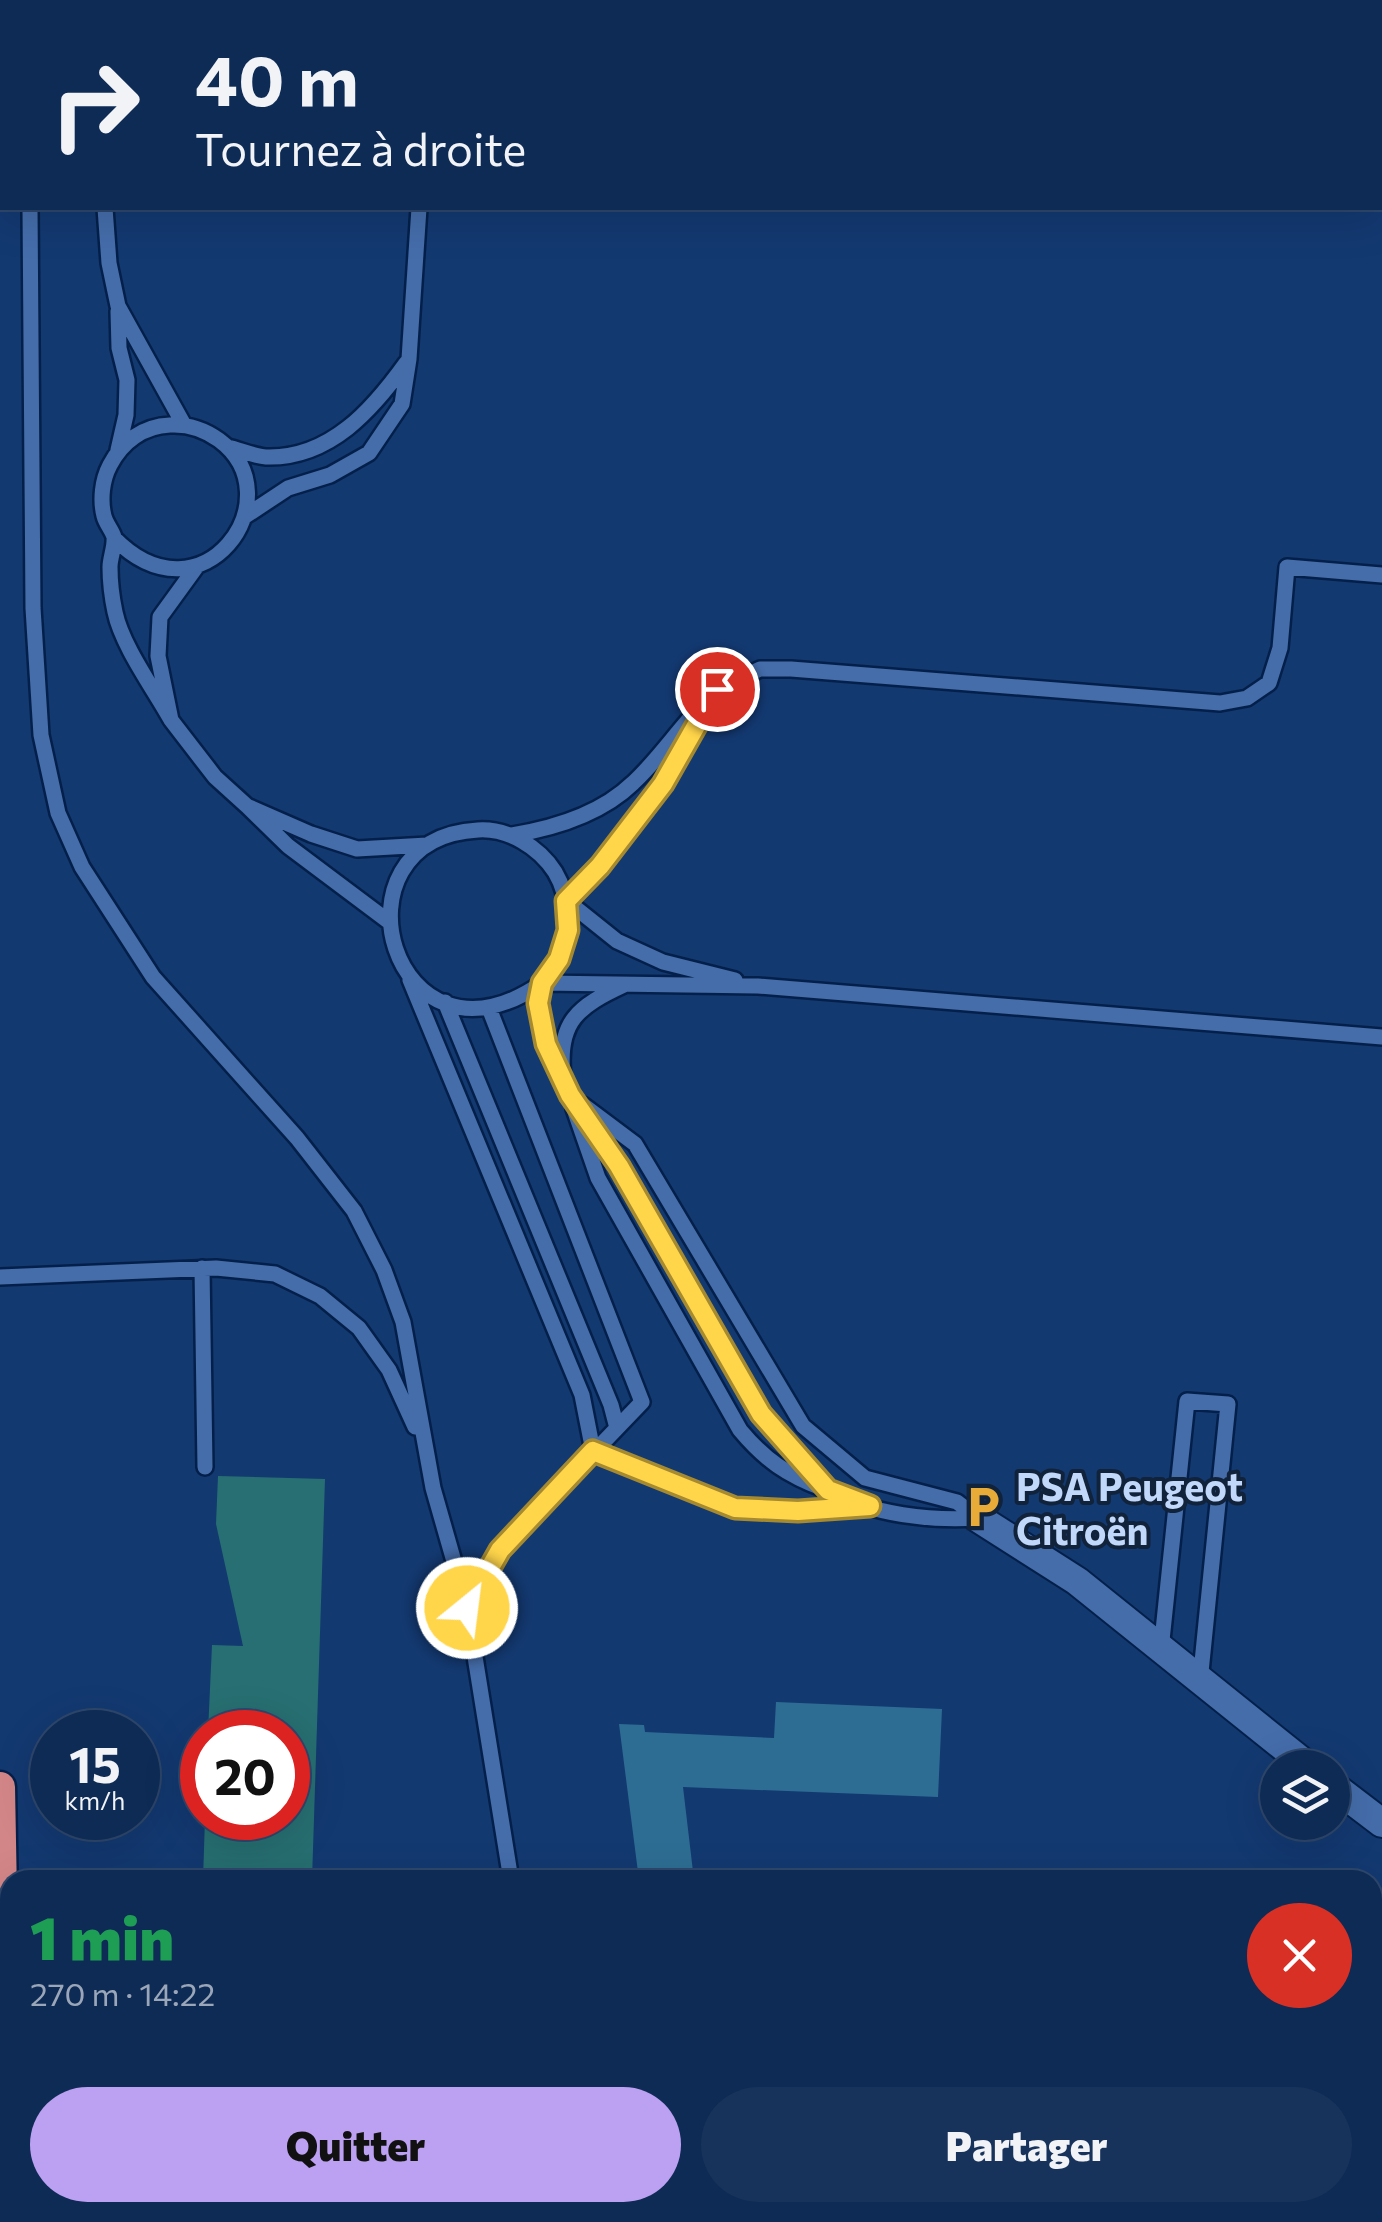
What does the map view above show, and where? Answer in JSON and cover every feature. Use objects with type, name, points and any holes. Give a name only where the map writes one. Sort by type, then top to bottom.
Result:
[{"type":"highway","points":[[0,1786],[2,1870]]},
{"type":"street","points":[[978,1518],[1077,1581],[1287,1750]]},
{"type":"street","points":[[1350,1799],[1382,1823]]},
{"type":"lane","points":[[30,210],[33,608],[41,735],[58,813],[82,866],[153,976],[298,1138],[354,1211],[384,1270],[403,1322],[424,1449],[467,1608],[510,1870]]},
{"type":"lane","points":[[106,210],[109,264],[126,380],[126,415],[118,450],[107,470],[102,494],[104,517],[114,538],[130,555],[151,566],[174,570],[197,566],[218,555],[234,538],[244,517],[247,492],[242,468],[228,447],[208,432],[184,424],[160,425],[137,434],[118,450]]},
{"type":"lane","points":[[244,517],[288,488],[330,475],[369,453],[402,404],[409,359],[419,210]]},
{"type":"lane","points":[[118,306],[184,424]]},
{"type":"lane","points":[[228,447],[266,457],[300,451],[340,436],[378,402],[409,359]]},
{"type":"lane","points":[[114,538],[110,566],[116,616],[171,720],[216,777],[288,846],[388,921]]},
{"type":"lane","points":[[171,720],[158,656],[160,617],[197,566]]},
{"type":"lane","points":[[512,835],[547,829],[610,801],[632,784],[717,689],[760,670],[791,669],[1220,703],[1247,698],[1269,684],[1280,648],[1286,567],[1382,575]]},
{"type":"lane","points":[[566,901],[600,866],[663,784],[717,689]]},
{"type":"lane","points":[[247,806],[357,849],[428,845]]},
{"type":"lane","points":[[409,976],[425,991],[466,1008],[488,1008],[517,1000],[542,983],[559,959],[568,930],[566,901],[556,873],[538,850],[512,835],[483,829],[454,832],[428,845],[406,866],[393,892],[388,921],[394,950],[409,976],[582,1395],[593,1451]]},
{"type":"lane","points":[[566,901],[618,940],[662,962],[758,986]]},
{"type":"lane","points":[[542,983],[758,986],[1382,1036]]},
{"type":"lane","points":[[542,983],[538,1003],[546,1044],[564,1078],[598,1178],[740,1430],[763,1456],[800,1480],[870,1506],[936,1521],[978,1518]]},
{"type":"lane","points":[[564,1078],[564,1034],[572,1019],[586,1003],[626,984]]},
{"type":"lane","points":[[445,1002],[611,1406],[616,1428]]},
{"type":"lane","points":[[467,1608],[500,1550],[642,1402],[488,1008]]},
{"type":"lane","points":[[570,1095],[619,1166],[761,1414],[828,1490]]},
{"type":"lane","points":[[570,1095],[636,1144],[803,1426],[865,1478],[957,1502],[978,1518]]},
{"type":"lane","points":[[0,1278],[202,1268],[275,1274],[320,1296],[359,1328],[389,1370],[424,1449]]},
{"type":"lane","points":[[202,1268],[206,1467]]},
{"type":"lane","points":[[1161,1650],[1187,1401],[1228,1404],[1200,1682]]},
{"type":"lane","points":[[593,1451],[735,1508],[798,1511],[870,1506]]},
{"type":"shaded area","points":[[218,1476],[325,1479],[312,1870],[203,1870],[204,1840],[310,1840],[310,1710],[209,1710],[212,1645],[243,1646],[216,1524]]},
{"type":"building","points":[[776,1702],[942,1709],[938,1797],[683,1787],[693,1870],[638,1870],[619,1724],[644,1725],[645,1732],[774,1738]]},
{"type":"place","name":"PSA Peugeot Citroën","points":[[983,1507]]},
{"type":"route","points":[[467,1608],[500,1550],[593,1451],[735,1508],[798,1511],[870,1506],[828,1490],[761,1414],[619,1166],[570,1095],[546,1044],[541,1022],[538,1003],[542,983],[559,959],[568,930],[566,901],[600,866],[663,784],[717,689]]}]
